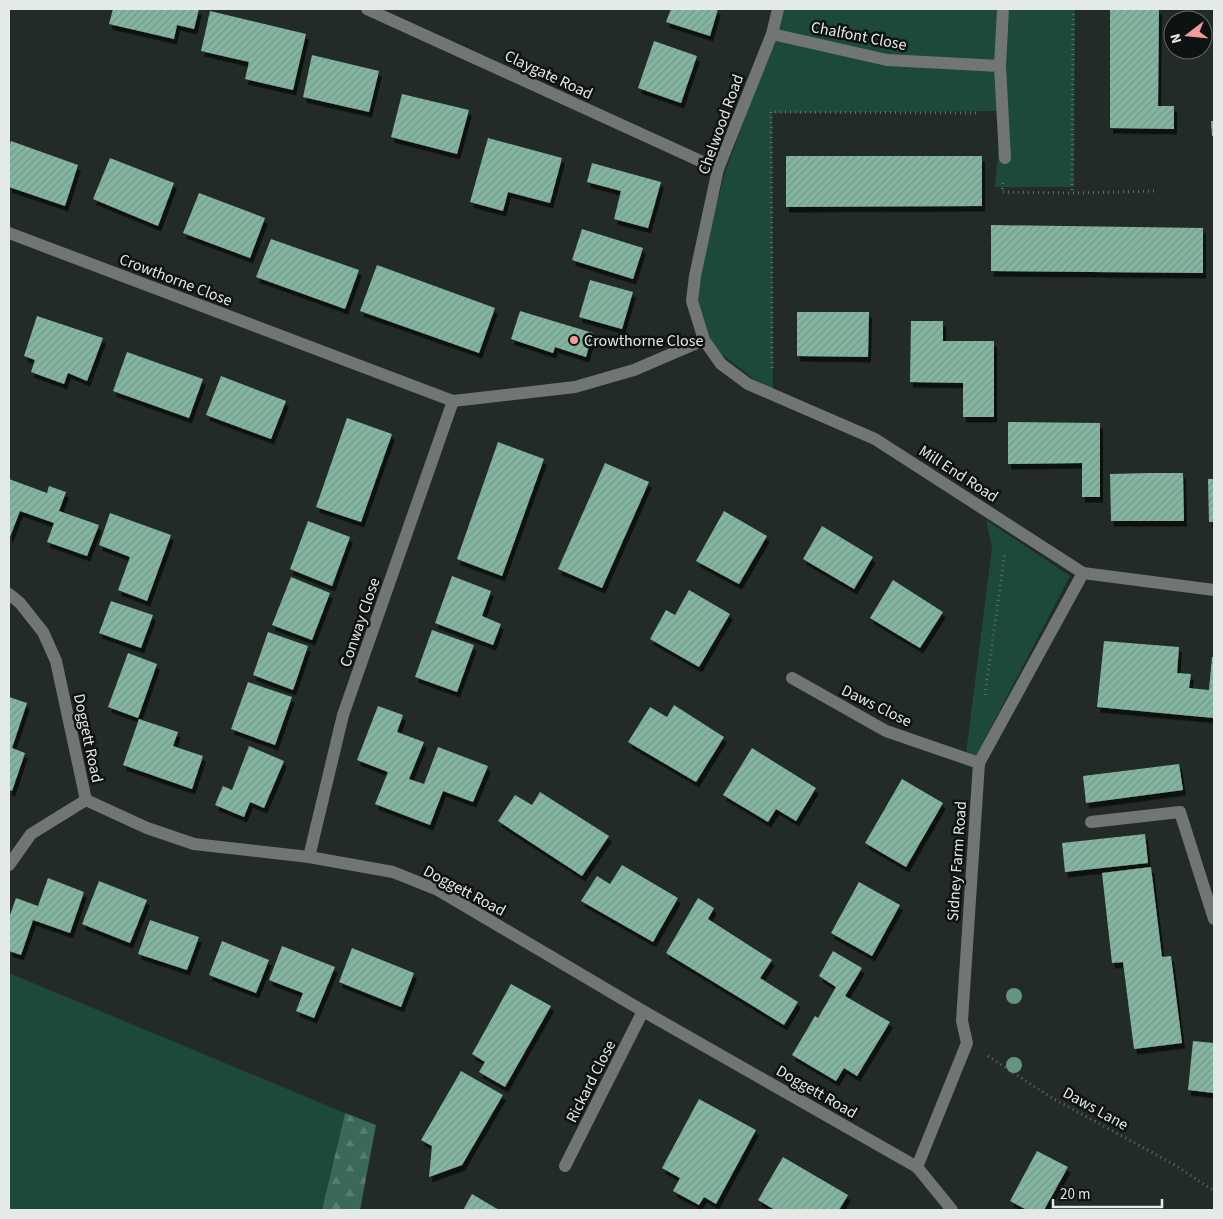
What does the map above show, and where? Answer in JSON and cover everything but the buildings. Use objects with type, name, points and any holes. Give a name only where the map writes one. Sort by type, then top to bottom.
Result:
[{"type":"street","name":"Claygate Road","points":[[367,9],[718,169]]},
{"type":"street","name":"Chelwood Road","points":[[704,340],[692,301],[695,276],[718,169],[772,34],[778,9]]},
{"type":"street","points":[[1003,9],[1000,66],[1005,158]]},
{"type":"street","name":"Chalfont Close","points":[[772,34],[887,60],[1000,66]]},
{"type":"street","name":"Crowthorne Close","points":[[9,233],[453,401],[574,387],[634,370],[704,340]]},
{"type":"street","name":"Mill End Road","points":[[704,340],[721,364],[748,384],[876,439],[1084,573],[1214,590]]},
{"type":"street","name":"Conway Close","points":[[309,857],[343,715],[453,401]]},
{"type":"street","name":"Sidney Farm Road","points":[[967,1043],[962,1021],[979,763],[1084,573]]},
{"type":"street","name":"Doggett Road","points":[[9,594],[20,603],[43,632],[56,660],[86,800],[147,828],[194,844],[309,857],[393,872],[438,890],[918,1167],[952,1210]]},
{"type":"street","name":"Daws Close","points":[[792,678],[886,731],[979,763]]},
{"type":"street","points":[[9,865],[31,834],[86,800]]},
{"type":"street","points":[[1091,822],[1180,812],[1214,919]]},
{"type":"street","name":"Rickard Close","points":[[565,1166],[643,1010]]},
{"type":"street","points":[[918,1167],[967,1043]]},
{"type":"path","points":[[1072,193],[1073,9]]},
{"type":"path","points":[[773,394],[771,112],[1003,114]]},
{"type":"path","points":[[1005,158],[1002,192],[1157,191]]},
{"type":"path","points":[[984,703],[1009,525]]},
{"type":"path","name":"Daws Lane","points":[[967,1043],[1052,1098],[1175,1166],[1214,1192]]},
{"type":"green space","points":[[782,9],[1075,9],[1074,187],[995,187],[1002,111],[772,113],[773,394],[706,342],[694,287],[726,169],[766,62]]},
{"type":"green space","points":[[986,520],[1070,576],[976,756],[966,753],[992,547]]},
{"type":"green space","points":[[9,973],[345,1113],[322,1210],[9,1210]]},
{"type":"green space","points":[[345,1113],[376,1125],[360,1210],[322,1210]]},
{"type":"place","name":"Crowthorne Close","points":[[574,340]]}]
